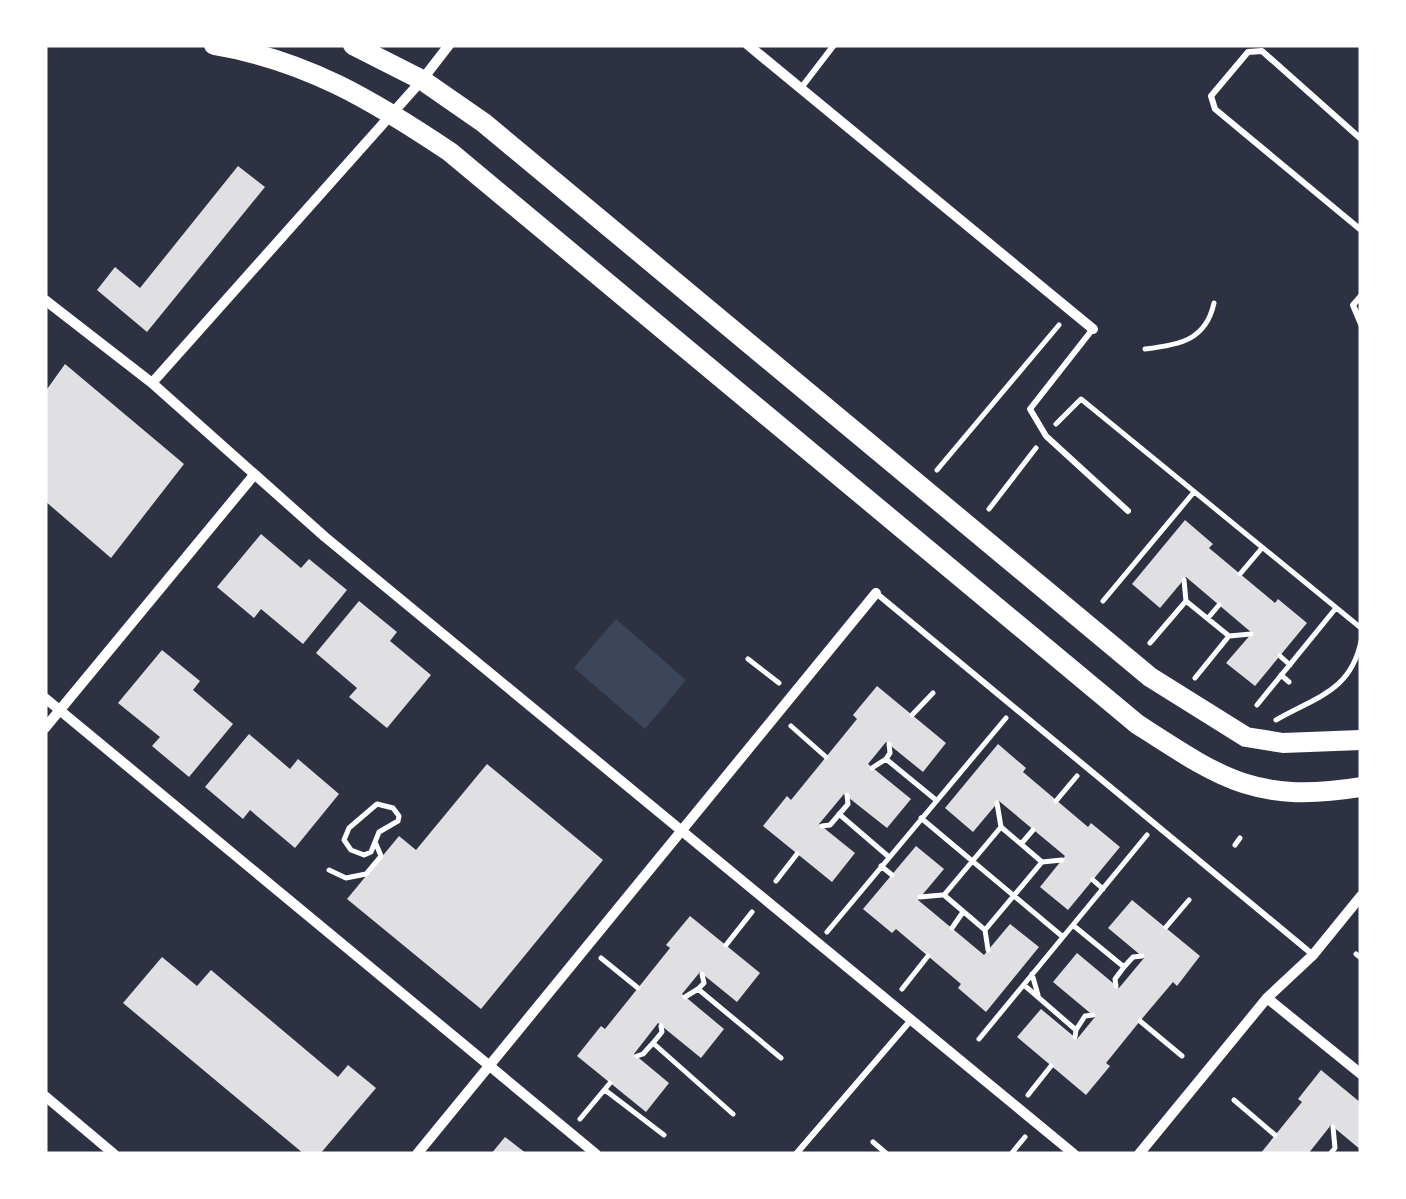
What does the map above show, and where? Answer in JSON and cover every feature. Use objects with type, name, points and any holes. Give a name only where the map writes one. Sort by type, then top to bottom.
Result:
[{"type":"main road","points":[[214,45],[318,74],[392,113],[450,152],[1137,724],[1199,765],[1250,788],[1292,794],[1361,787]]},
{"type":"main road","points":[[353,45],[422,80],[497,134],[1150,677],[1246,737],[1283,743],[1361,740]]},
{"type":"street","points":[[152,383],[449,45]]},
{"type":"street","points":[[748,45],[1093,329]]},
{"type":"street","points":[[45,300],[152,383],[254,476],[1074,1154]]},
{"type":"street","points":[[45,728],[254,476]]},
{"type":"street","points":[[417,1154],[876,593]]},
{"type":"street","points":[[45,698],[596,1154]]},
{"type":"street","points":[[1140,1154],[1267,998],[1314,955],[1361,896]]},
{"type":"street","points":[[1267,998],[1361,1074]]},
{"type":"street","points":[[45,1096],[114,1154]]},
{"type":"lane","points":[[800,89],[834,45]]},
{"type":"lane","points":[[1361,139],[1262,51],[1248,52],[1211,96],[1216,109],[1361,230]]},
{"type":"lane","points":[[1361,296],[1353,305],[1361,324]]},
{"type":"lane","points":[[1093,329],[1030,409],[1046,436],[1128,511]]},
{"type":"lane","points":[[876,593],[1314,955]]},
{"type":"lane","points":[[796,1154],[912,1019]]},
{"type":"path","points":[[1145,349],[1199,334],[1210,322],[1214,303]]},
{"type":"path","points":[[936,471],[1070,311]]},
{"type":"path","points":[[1056,424],[1081,399],[1361,628]]},
{"type":"path","points":[[989,509],[1038,446]]},
{"type":"path","points":[[1102,601],[1194,492]]},
{"type":"path","points":[[1147,548],[1154,553]]},
{"type":"path","points":[[1240,574],[1262,548]]},
{"type":"path","points":[[1150,643],[1186,602],[1184,580]]},
{"type":"path","points":[[1186,602],[1229,636],[1251,634]]},
{"type":"path","points":[[1207,618],[1219,604]]},
{"type":"path","points":[[1256,705],[1336,608]]},
{"type":"path","points":[[1195,678],[1229,636]]},
{"type":"path","points":[[1303,704],[1346,679],[1358,658],[1361,642]]},
{"type":"path","points":[[1280,656],[1290,664]]},
{"type":"path","points":[[748,659],[777,682]]},
{"type":"path","points":[[1281,675],[1289,682]]},
{"type":"path","points":[[912,715],[932,693]]},
{"type":"path","points":[[831,926],[1005,718]]},
{"type":"path","points":[[795,730],[826,756]]},
{"type":"path","points":[[872,768],[886,759],[889,744]]},
{"type":"path","points":[[886,759],[936,800]]},
{"type":"path","points":[[961,770],[968,776]]},
{"type":"path","points":[[1056,800],[1076,776]]},
{"type":"path","points":[[822,826],[830,825],[848,804],[847,796]]},
{"type":"path","points":[[998,803],[1001,827],[1042,862]]},
{"type":"path","points":[[329,870],[346,878],[366,874],[381,856],[376,844],[380,832],[398,821],[399,816],[386,804],[377,804],[363,814],[349,828],[344,840],[351,850],[364,855],[376,844]]},
{"type":"path","points":[[839,814],[889,857]]},
{"type":"path","points":[[921,818],[1063,937]]},
{"type":"path","points":[[920,897],[944,895],[1001,827]]},
{"type":"path","points":[[1021,844],[1034,830]]},
{"type":"path","points":[[1234,845],[1240,838]]},
{"type":"path","points":[[776,880],[797,854]]},
{"type":"path","points":[[979,1038],[1132,854]]},
{"type":"path","points":[[985,930],[1042,862],[1062,860]]},
{"type":"path","points":[[881,866],[892,874]]},
{"type":"path","points":[[1093,880],[1104,889]]},
{"type":"path","points":[[944,895],[985,930],[988,950]]},
{"type":"path","points":[[1166,928],[1189,900]]},
{"type":"path","points":[[726,944],[753,910]]},
{"type":"path","points":[[952,928],[963,912]]},
{"type":"path","points":[[1073,925],[1124,967]]},
{"type":"path","points":[[903,987],[928,956]]},
{"type":"path","points":[[1116,986],[1115,979],[1124,967],[1133,957],[1142,956]]},
{"type":"path","points":[[607,963],[638,988]]},
{"type":"path","points":[[685,996],[698,990],[704,982],[702,974]]},
{"type":"path","points":[[1032,974],[1039,998]]},
{"type":"path","points":[[1016,980],[1075,1034],[1085,1016],[1093,1015]]},
{"type":"path","points":[[698,990],[781,1058]]},
{"type":"path","points":[[1140,1021],[1182,1056]]},
{"type":"path","points":[[636,1056],[653,1043],[662,1026]]},
{"type":"path","points":[[653,1043],[733,1114]]},
{"type":"path","points":[[1031,1092],[1052,1066]]},
{"type":"path","points":[[583,1116],[610,1083]]},
{"type":"path","points":[[605,1090],[664,1135]]},
{"type":"path","points":[[1234,1100],[1275,1135]]},
{"type":"path","points":[[1330,1154],[1336,1148],[1333,1127]]},
{"type":"path","points":[[1011,1154],[1025,1137]]},
{"type":"path","points":[[873,1142],[887,1154]]},
{"type":"shaded area","points":[[616,619],[686,680],[645,729],[574,668]]},
{"type":"building","points":[[238,166],[265,187],[147,332],[97,290],[115,267],[140,288]]},
{"type":"building","points":[[65,364],[184,464],[111,558],[45,501],[45,392]]},
{"type":"building","points":[[1185,520],[1213,544],[1209,548],[1275,603],[1278,599],[1307,623],[1255,686],[1226,663],[1252,633],[1186,577],[1160,608],[1132,584]]},
{"type":"building","points":[[261,534],[301,568],[309,559],[347,590],[303,644],[261,609],[254,618],[217,587]]},
{"type":"building","points":[[359,601],[397,632],[390,641],[431,675],[387,728],[349,697],[357,688],[316,653]]},
{"type":"building","points":[[162,650],[200,681],[193,690],[233,724],[189,777],[152,746],[160,737],[118,703]]},
{"type":"building","points":[[877,686],[946,743],[923,772],[886,742],[868,764],[911,799],[887,828],[844,794],[819,824],[855,853],[832,882],[763,826],[787,796],[791,800],[857,719],[853,715]]},
{"type":"building","points":[[249,734],[290,769],[298,759],[339,794],[295,848],[250,810],[243,819],[205,787]]},
{"type":"building","points":[[998,744],[1026,768],[1023,772],[1088,827],[1091,823],[1120,847],[1068,910],[1040,887],[1065,856],[999,801],[973,832],[945,808]]},
{"type":"building","points":[[487,764],[603,860],[481,1009],[347,899],[399,836],[416,850]]},
{"type":"building","points":[[916,846],[944,869],[918,900],[984,955],[1010,924],[1039,947],[986,1012],[958,988],[961,984],[896,929],[892,933],[863,909]]},
{"type":"building","points":[[1132,900],[1200,956],[1177,986],[1173,982],[1140,1021],[1086,1095],[1017,1037],[1041,1009],[1077,1039],[1095,1017],[1053,982],[1077,953],[1119,988],[1144,958],[1108,928]]},
{"type":"building","points":[[690,916],[760,973],[737,1002],[700,972],[682,994],[724,1029],[701,1058],[658,1023],[634,1054],[669,1083],[646,1112],[577,1056],[601,1026],[605,1029],[670,948],[666,945]]},
{"type":"building","points":[[162,957],[197,986],[211,970],[338,1077],[348,1065],[376,1088],[320,1154],[304,1154],[123,1003]]},
{"type":"building","points":[[1321,1070],[1361,1103],[1361,1150],[1331,1125],[1308,1154],[1260,1154],[1302,1102],[1298,1099]]},
{"type":"building","points":[[505,1137],[527,1154],[491,1154]]}]
